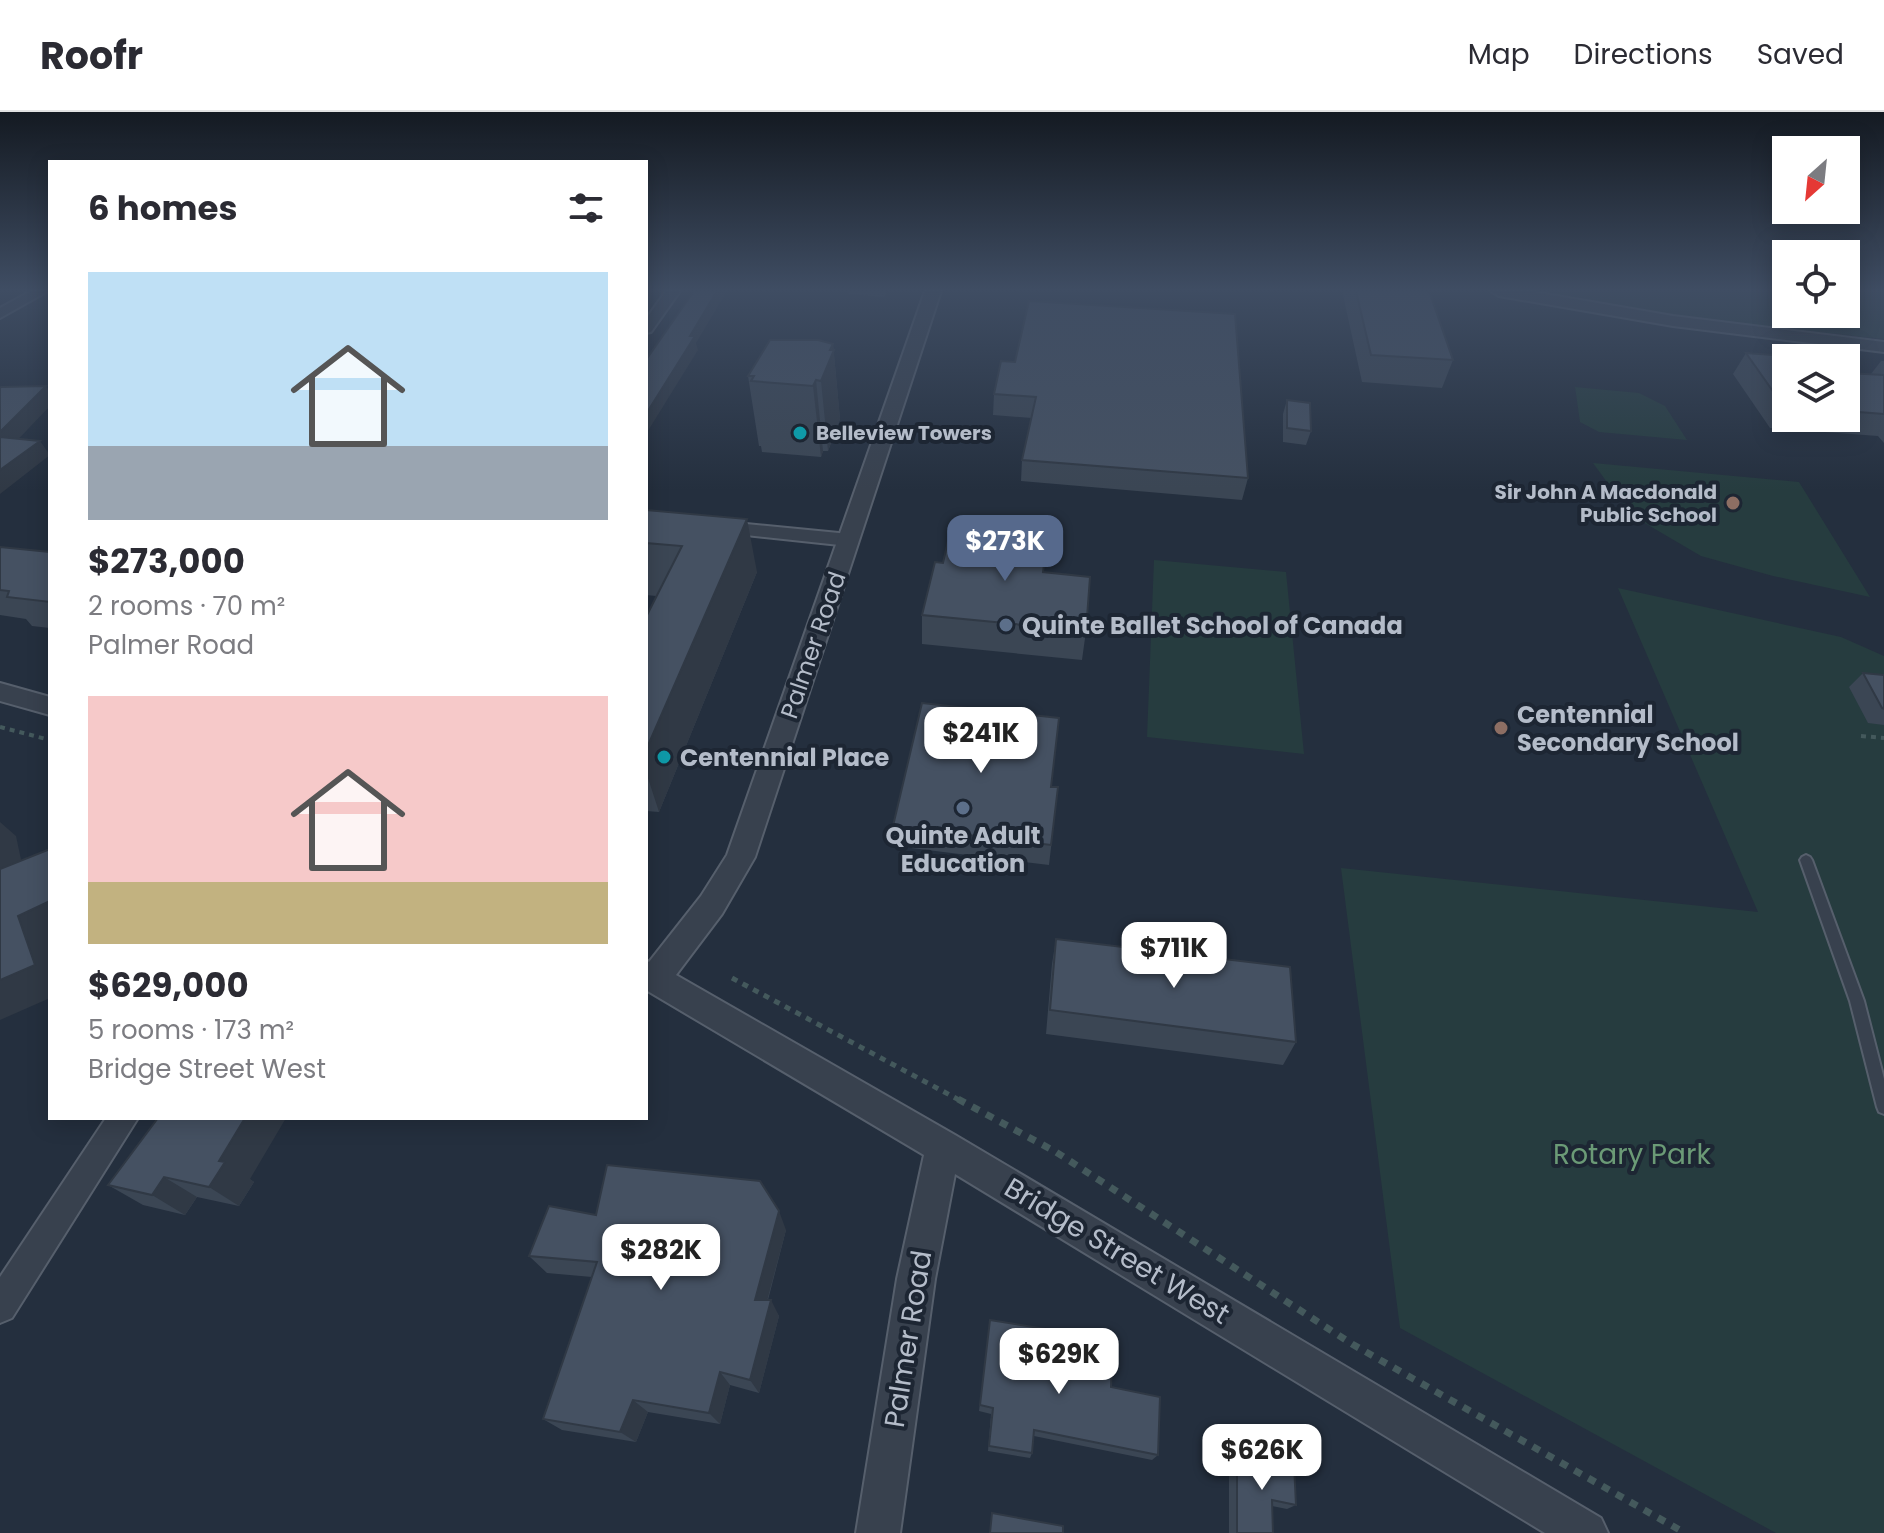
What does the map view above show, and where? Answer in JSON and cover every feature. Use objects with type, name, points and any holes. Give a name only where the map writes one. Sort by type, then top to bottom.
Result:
[{"type":"street","name":"Palmer Road","points":[[650,976],[700,923],[725,888],[741,857],[911,357]]},
{"type":"street","points":[[691,525],[849,540]]},
{"type":"street","points":[[0,692],[48,705]]},
{"type":"street","name":"Bridge Street West","points":[[650,976],[943,1147],[1586,1533]]},
{"type":"street","points":[[0,1306],[122,1120]]},
{"type":"street","name":"Palmer Road","points":[[878,1533],[916,1279],[943,1147]]},
{"type":"lane","points":[[1806,860],[1857,1001],[1884,1107]]},
{"type":"path","points":[[0,727],[48,739]]},
{"type":"path","points":[[1861,736],[1884,738]]},
{"type":"path","points":[[732,978],[1056,1152],[1352,1344],[1685,1533]]},
{"type":"green space","points":[[1575,387],[1639,393],[1665,406],[1687,440],[1599,432],[1580,422]]},
{"type":"green space","points":[[1593,463],[1799,482],[1870,597],[1773,576],[1701,556],[1631,515]]},
{"type":"green space","points":[[1154,560],[1286,572],[1304,754],[1147,737]]},
{"type":"green space","name":"Rotary Park","points":[[1618,588],[1841,637],[1884,656],[1884,1533],[1776,1533],[1400,1328],[1341,868],[1758,912]]},
{"type":"building","points":[[648,357],[682,357],[648,411]]},
{"type":"building","points":[[759,357],[831,357],[821,381],[816,380],[813,386],[751,381],[754,376],[748,376]]},
{"type":"building","points":[[1016,357],[1238,357],[1248,478],[1022,460],[1036,397],[994,394],[1001,361],[1015,362]]},
{"type":"building","points":[[1409,357],[1452,357],[1453,360]]},
{"type":"building","points":[[1749,357],[1772,357],[1772,390]]},
{"type":"building","points":[[1860,374],[1884,375],[1884,414],[1860,412]]},
{"type":"building","points":[[46,386],[0,432],[1,387]]},
{"type":"building","points":[[1287,400],[1310,403],[1311,431],[1287,428]]},
{"type":"building","points":[[0,437],[40,441],[0,470]]},
{"type":"building","points":[[648,510],[747,519],[648,745],[648,613],[682,546],[648,543]]},
{"type":"building","name":"Quinte Ballet School of Canada","points":[[951,528],[1048,537],[1043,572],[1090,577],[1086,631],[922,615],[935,562],[943,563]]},
{"type":"building","points":[[0,547],[48,552],[48,602],[7,597],[9,591],[0,590]]},
{"type":"building","points":[[1863,673],[1884,675],[1884,709],[1882,708]]},
{"type":"building","points":[[922,703],[1059,718],[1051,787],[1058,787],[1051,845],[893,826]]},
{"type":"building","points":[[48,850],[48,902],[18,916],[35,965],[0,980],[0,869]]},
{"type":"building","points":[[1056,939],[1290,967],[1296,1042],[1050,1010]]},
{"type":"building","points":[[157,1120],[244,1120],[219,1161],[225,1162],[209,1187],[164,1177],[152,1195],[108,1185]]},
{"type":"building","points":[[607,1165],[760,1181],[779,1211],[755,1300],[771,1300],[750,1380],[720,1372],[709,1413],[633,1400],[620,1432],[543,1419],[597,1262],[529,1256],[549,1206],[596,1215]]},
{"type":"building","points":[[990,1320],[1052,1330],[1051,1355],[1112,1366],[1111,1387],[1160,1397],[1158,1455],[1034,1430],[1032,1453],[989,1446],[993,1408],[980,1405]]},
{"type":"building","points":[[1237,1453],[1294,1464],[1296,1505],[1272,1500],[1273,1533],[1237,1533]]},
{"type":"building","points":[[992,1513],[1063,1526],[1063,1533],[990,1533]]},
{"type":"place","name":"Belleview Towers","points":[[800,433]]},
{"type":"place","name":"Sir John A Macdonald Public School","points":[[1733,503]]},
{"type":"place","name":"Quinte Ballet School of Canada","points":[[1006,625]]},
{"type":"place","name":"Centennial Secondary School","points":[[1501,728]]},
{"type":"place","name":"Centennial Place","points":[[664,757]]},
{"type":"place","name":"Quinte Adult Education","points":[[963,808]]}]
